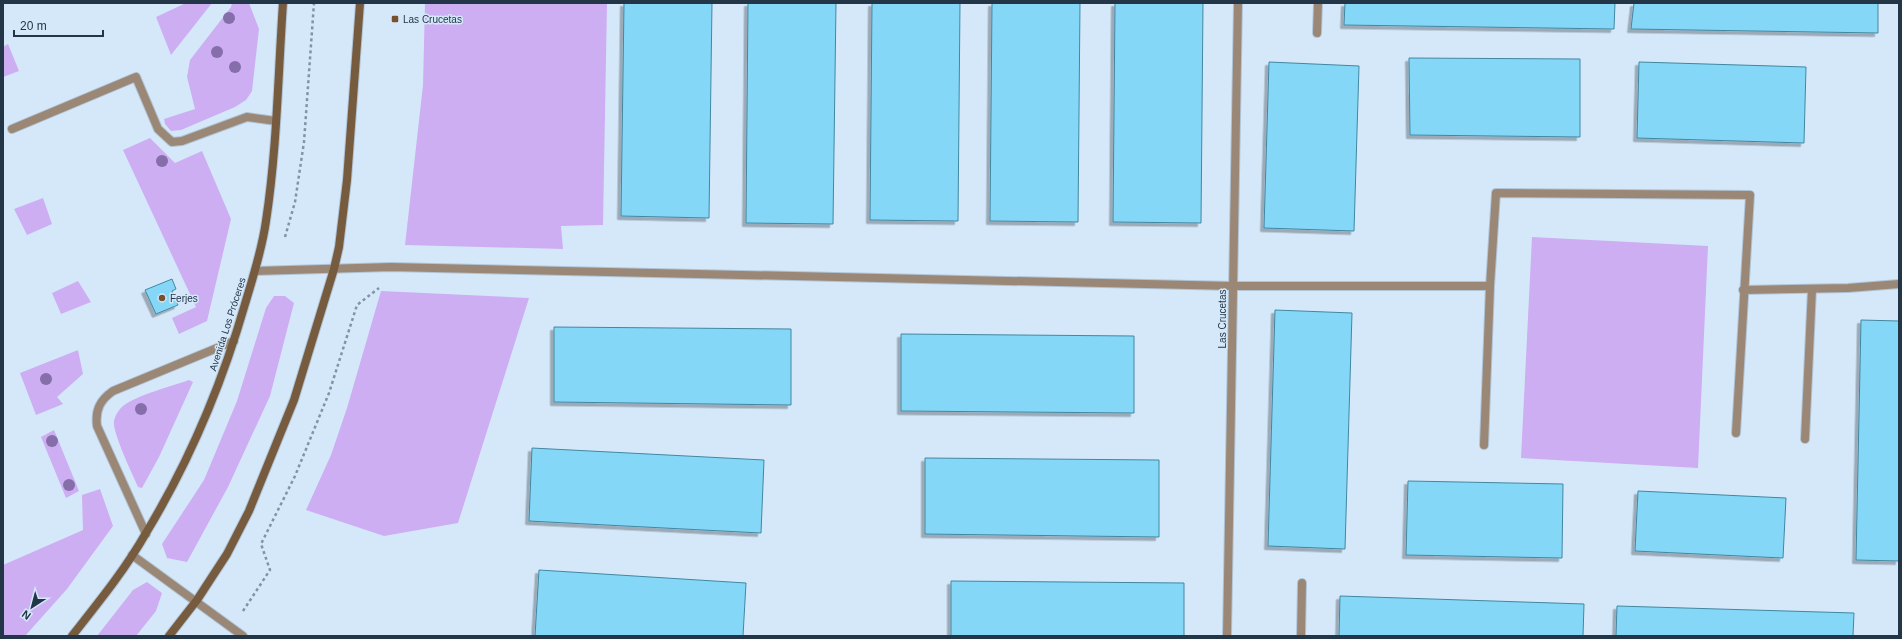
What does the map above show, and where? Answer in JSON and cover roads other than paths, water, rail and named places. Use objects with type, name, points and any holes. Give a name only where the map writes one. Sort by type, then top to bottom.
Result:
[{"type":"main road","name":"Avenida Los Próceres","points":[[72,636],[146,534],[196,439],[234,341],[255,271],[266,222],[274,159],[283,3]]},
{"type":"main road","points":[[169,636],[197,600],[227,554],[268,467],[294,400],[334,269],[339,247],[347,180],[360,3]]},
{"type":"street","name":"Las Crucetas","points":[[1227,636],[1238,3]]},
{"type":"street","points":[[1317,32],[1318,3]]},
{"type":"street","points":[[12,129],[136,77],[158,129],[172,142],[182,142],[246,117],[276,121]]},
{"type":"street","points":[[1484,445],[1490,286],[1496,193],[1750,195],[1743,290],[1736,434]]},
{"type":"street","points":[[255,271],[399,267],[1233,286],[1490,286]]},
{"type":"street","points":[[1743,290],[1812,289],[1899,284]]},
{"type":"street","points":[[1805,439],[1812,289]]},
{"type":"street","points":[[146,534],[97,426],[96,416],[98,406],[104,397],[113,390],[234,341]]},
{"type":"street","points":[[132,555],[197,600],[243,636]]},
{"type":"street","points":[[1301,636],[1302,583]]},
{"type":"place","name":"Las Crucetas","points":[[395,19]]},
{"type":"place","name":"Ferjes","points":[[162,298]]}]
